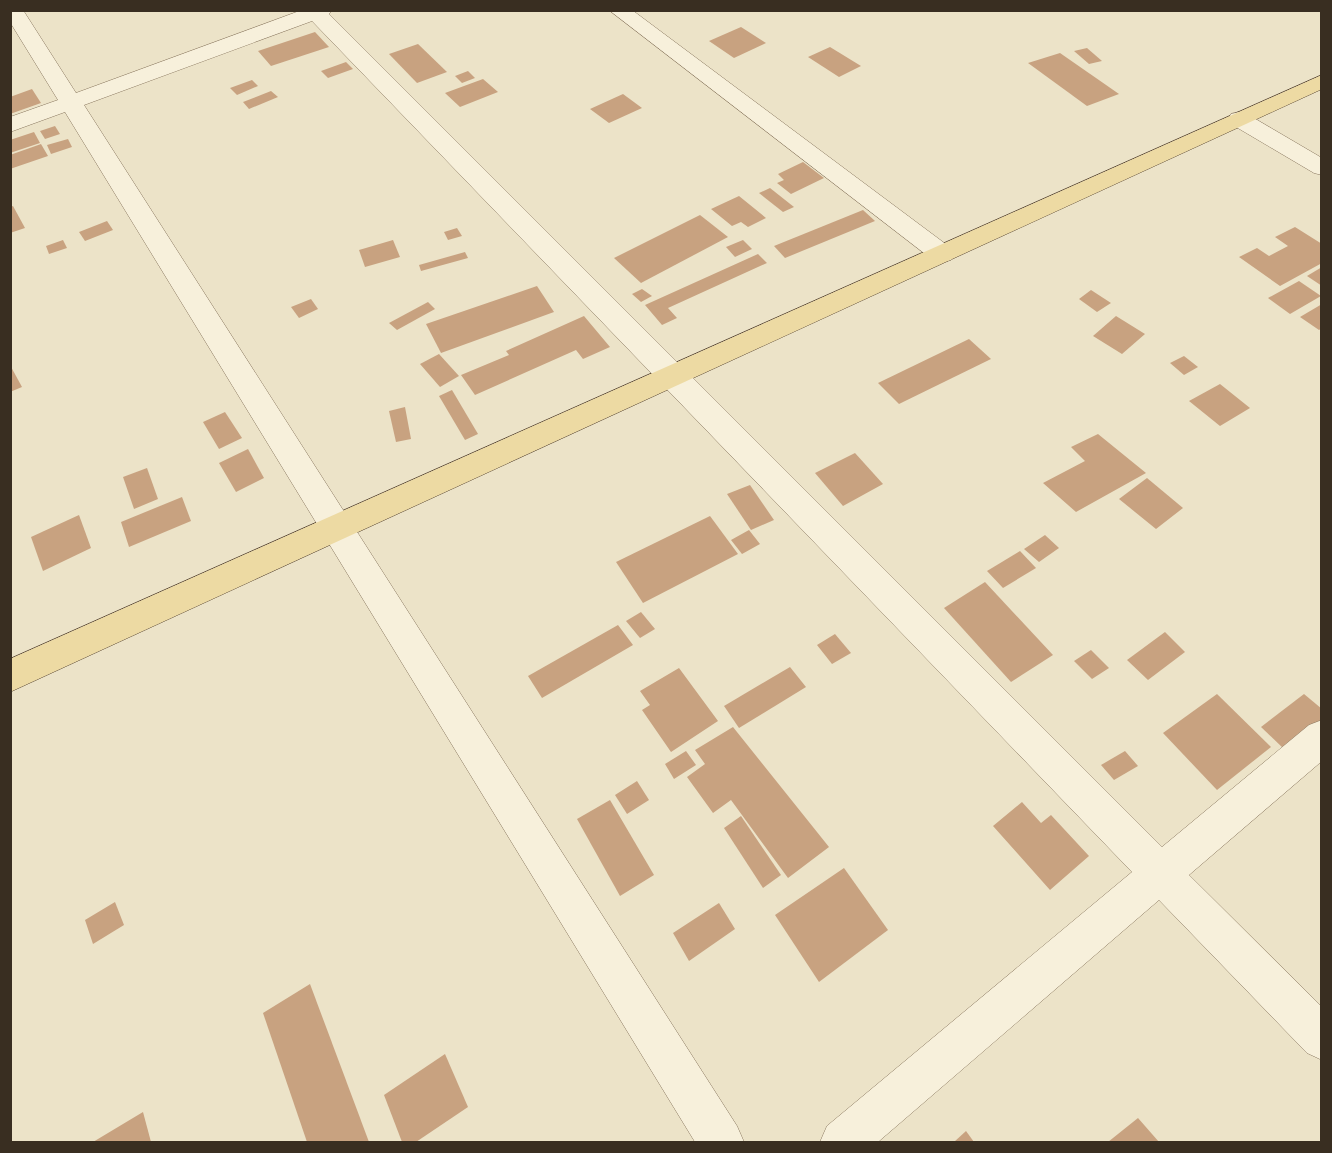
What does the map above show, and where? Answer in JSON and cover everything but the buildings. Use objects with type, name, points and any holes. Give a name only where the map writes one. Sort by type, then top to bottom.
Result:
[{"type":"main road","points":[[10,676],[1322,81]]},
{"type":"street","points":[[13,10],[721,1143]]},
{"type":"street","points":[[619,10],[942,254]]},
{"type":"street","points":[[10,125],[317,11],[1322,1038]]},
{"type":"street","points":[[1239,119],[1322,168]]},
{"type":"street","points":[[843,1143],[1322,737]]}]
